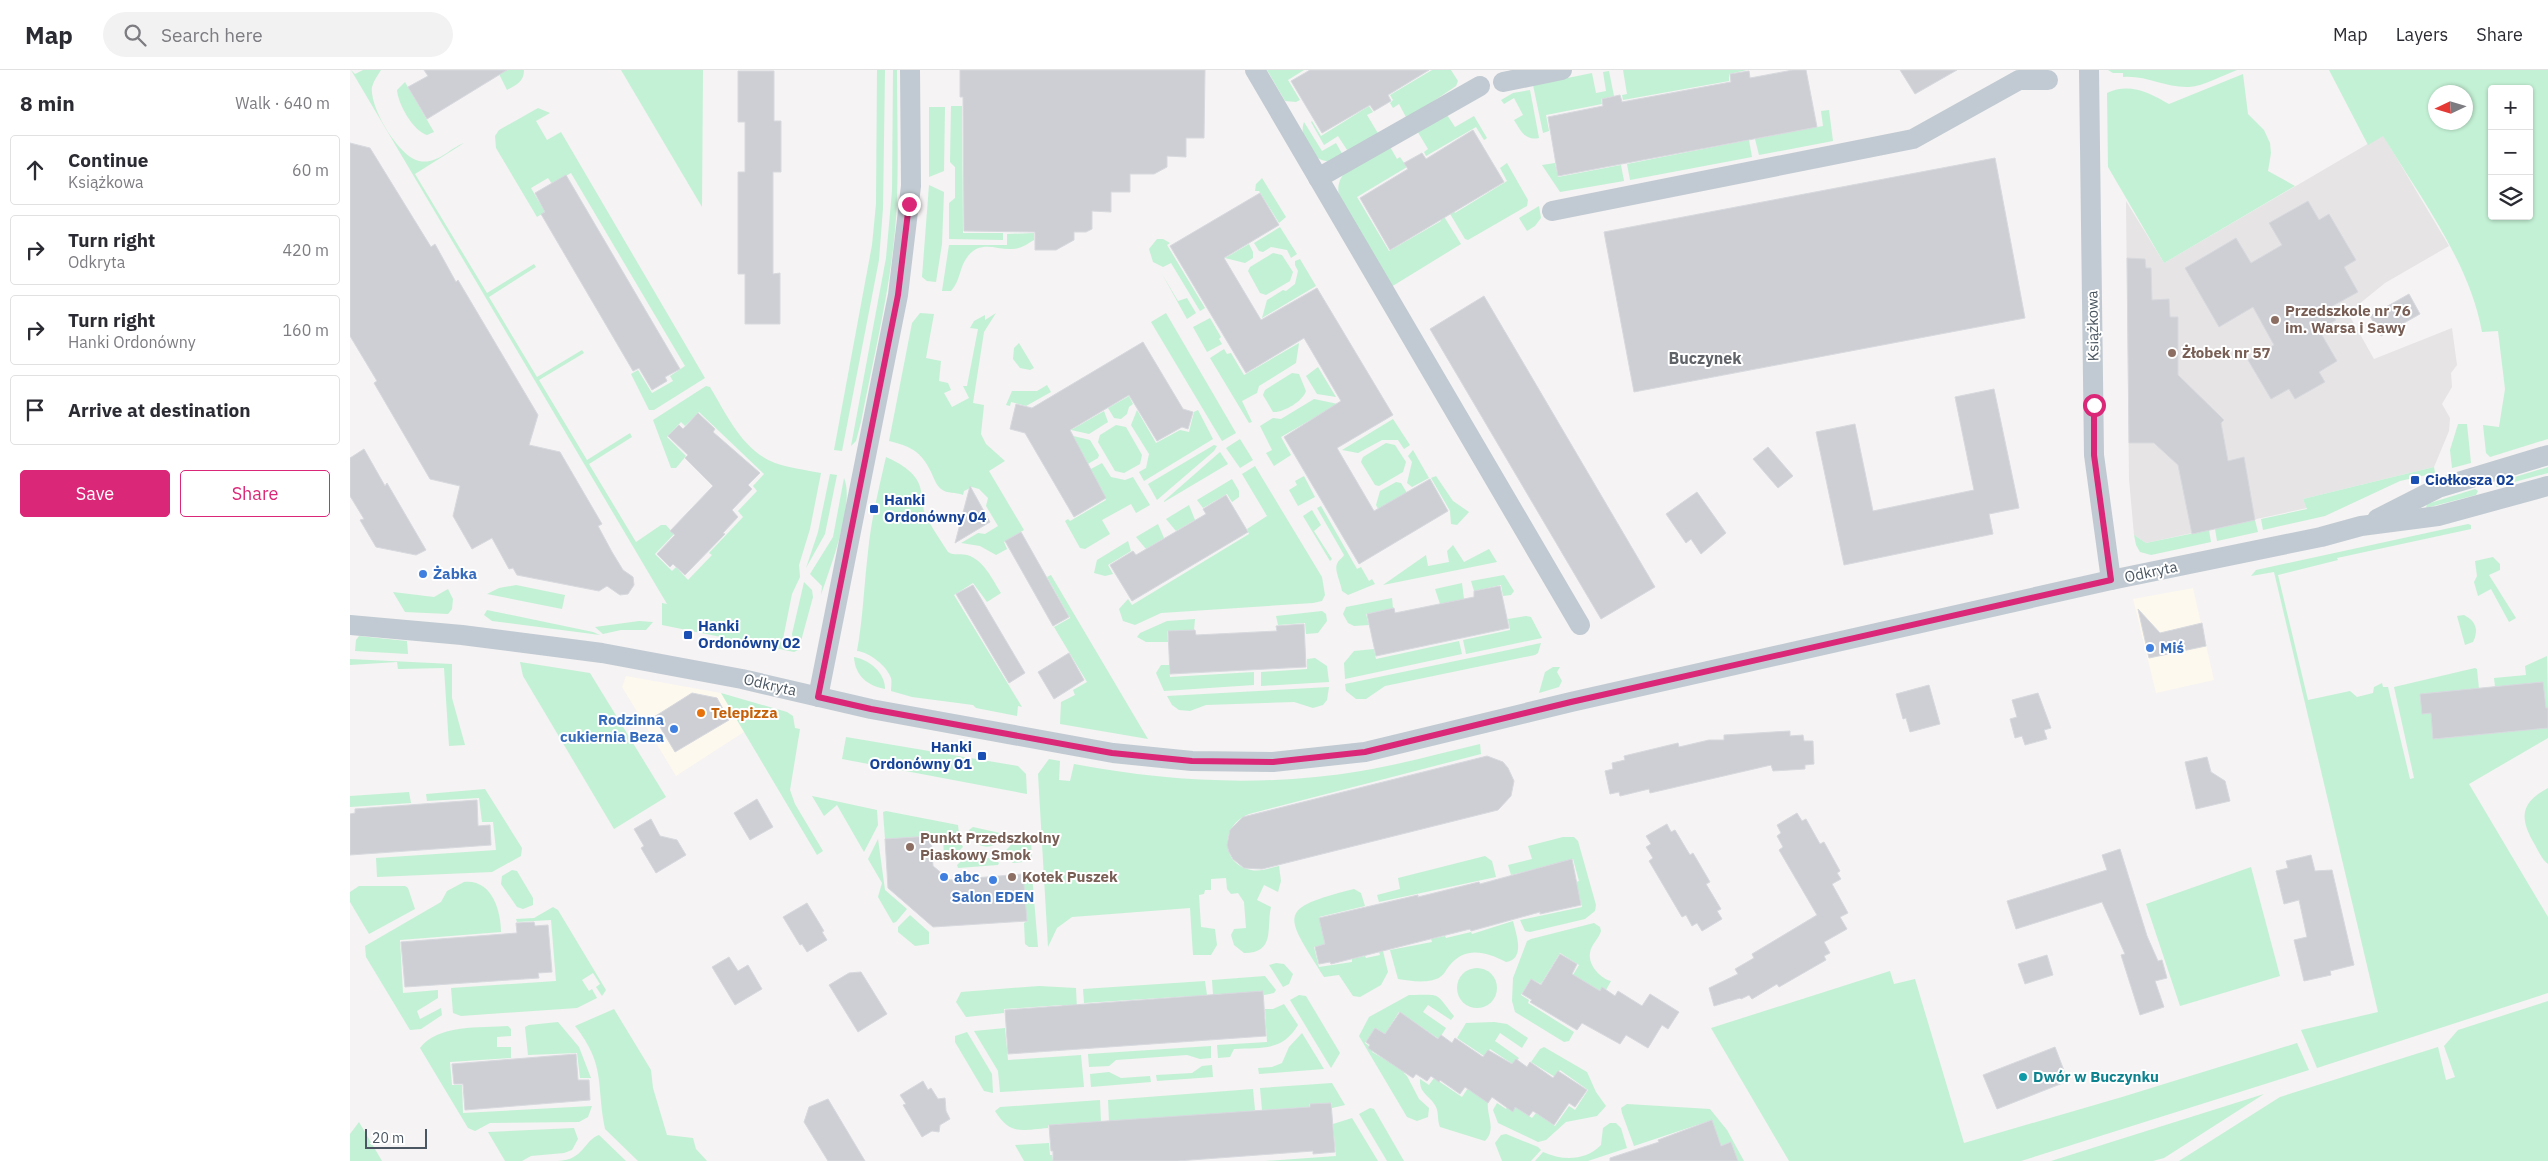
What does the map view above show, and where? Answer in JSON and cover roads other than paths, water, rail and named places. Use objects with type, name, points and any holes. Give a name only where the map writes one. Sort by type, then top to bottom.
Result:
[{"type":"street","points":[[818,697],[898,295],[911,186],[910,70]]},
{"type":"street","points":[[1255,70],[1580,625]]},
{"type":"street","points":[[1502,82],[1562,70]]},
{"type":"street","name":"Książkowa","points":[[2089,70],[2094,455],[2111,580]]},
{"type":"street","points":[[1552,211],[1913,139],[2016,75],[2048,80]]},
{"type":"street","points":[[1318,178],[1480,86]]},
{"type":"street","name":"Odkryta","points":[[2361,526],[2438,488],[2548,456]]},
{"type":"street","name":"Odkryta","points":[[350,625],[462,635],[602,653],[742,679],[871,709],[1112,753],[1192,761],[1273,762],[1365,752],[1571,702],[2111,580],[2321,537],[2361,526],[2438,516],[2548,486]]},
{"type":"place","name":"Przedszkole nr 76 im. Warsa i Sawy","points":[[2275,320]]},
{"type":"place","name":"Żłobek nr 57","points":[[2172,353]]},
{"type":"place","name":"Ciołkosza 02","points":[[2415,480]]},
{"type":"place","name":"Hanki Ordonówny 04","points":[[874,509]]},
{"type":"place","name":"Żabka","points":[[423,574]]},
{"type":"place","name":"Hanki Ordonówny 02","points":[[688,635]]},
{"type":"place","name":"Miś","points":[[2150,648]]},
{"type":"place","name":"Telepizza","points":[[701,713]]},
{"type":"place","name":"Rodzinna cukiernia Beza","points":[[674,729]]},
{"type":"place","name":"Hanki Ordonówny 01","points":[[982,756]]},
{"type":"place","name":"Punkt Przedszkolny Piaskowy Smok","points":[[910,847]]},
{"type":"place","name":"abc","points":[[944,877]]},
{"type":"place","name":"Kotek Puszek","points":[[1012,877]]},
{"type":"place","name":"Salon EDEN","points":[[993,880]]},
{"type":"place","name":"Dwór w Buczynku","points":[[2023,1077]]},
{"type":"district","name":"Buczynek","points":[[1705,358]]}]
